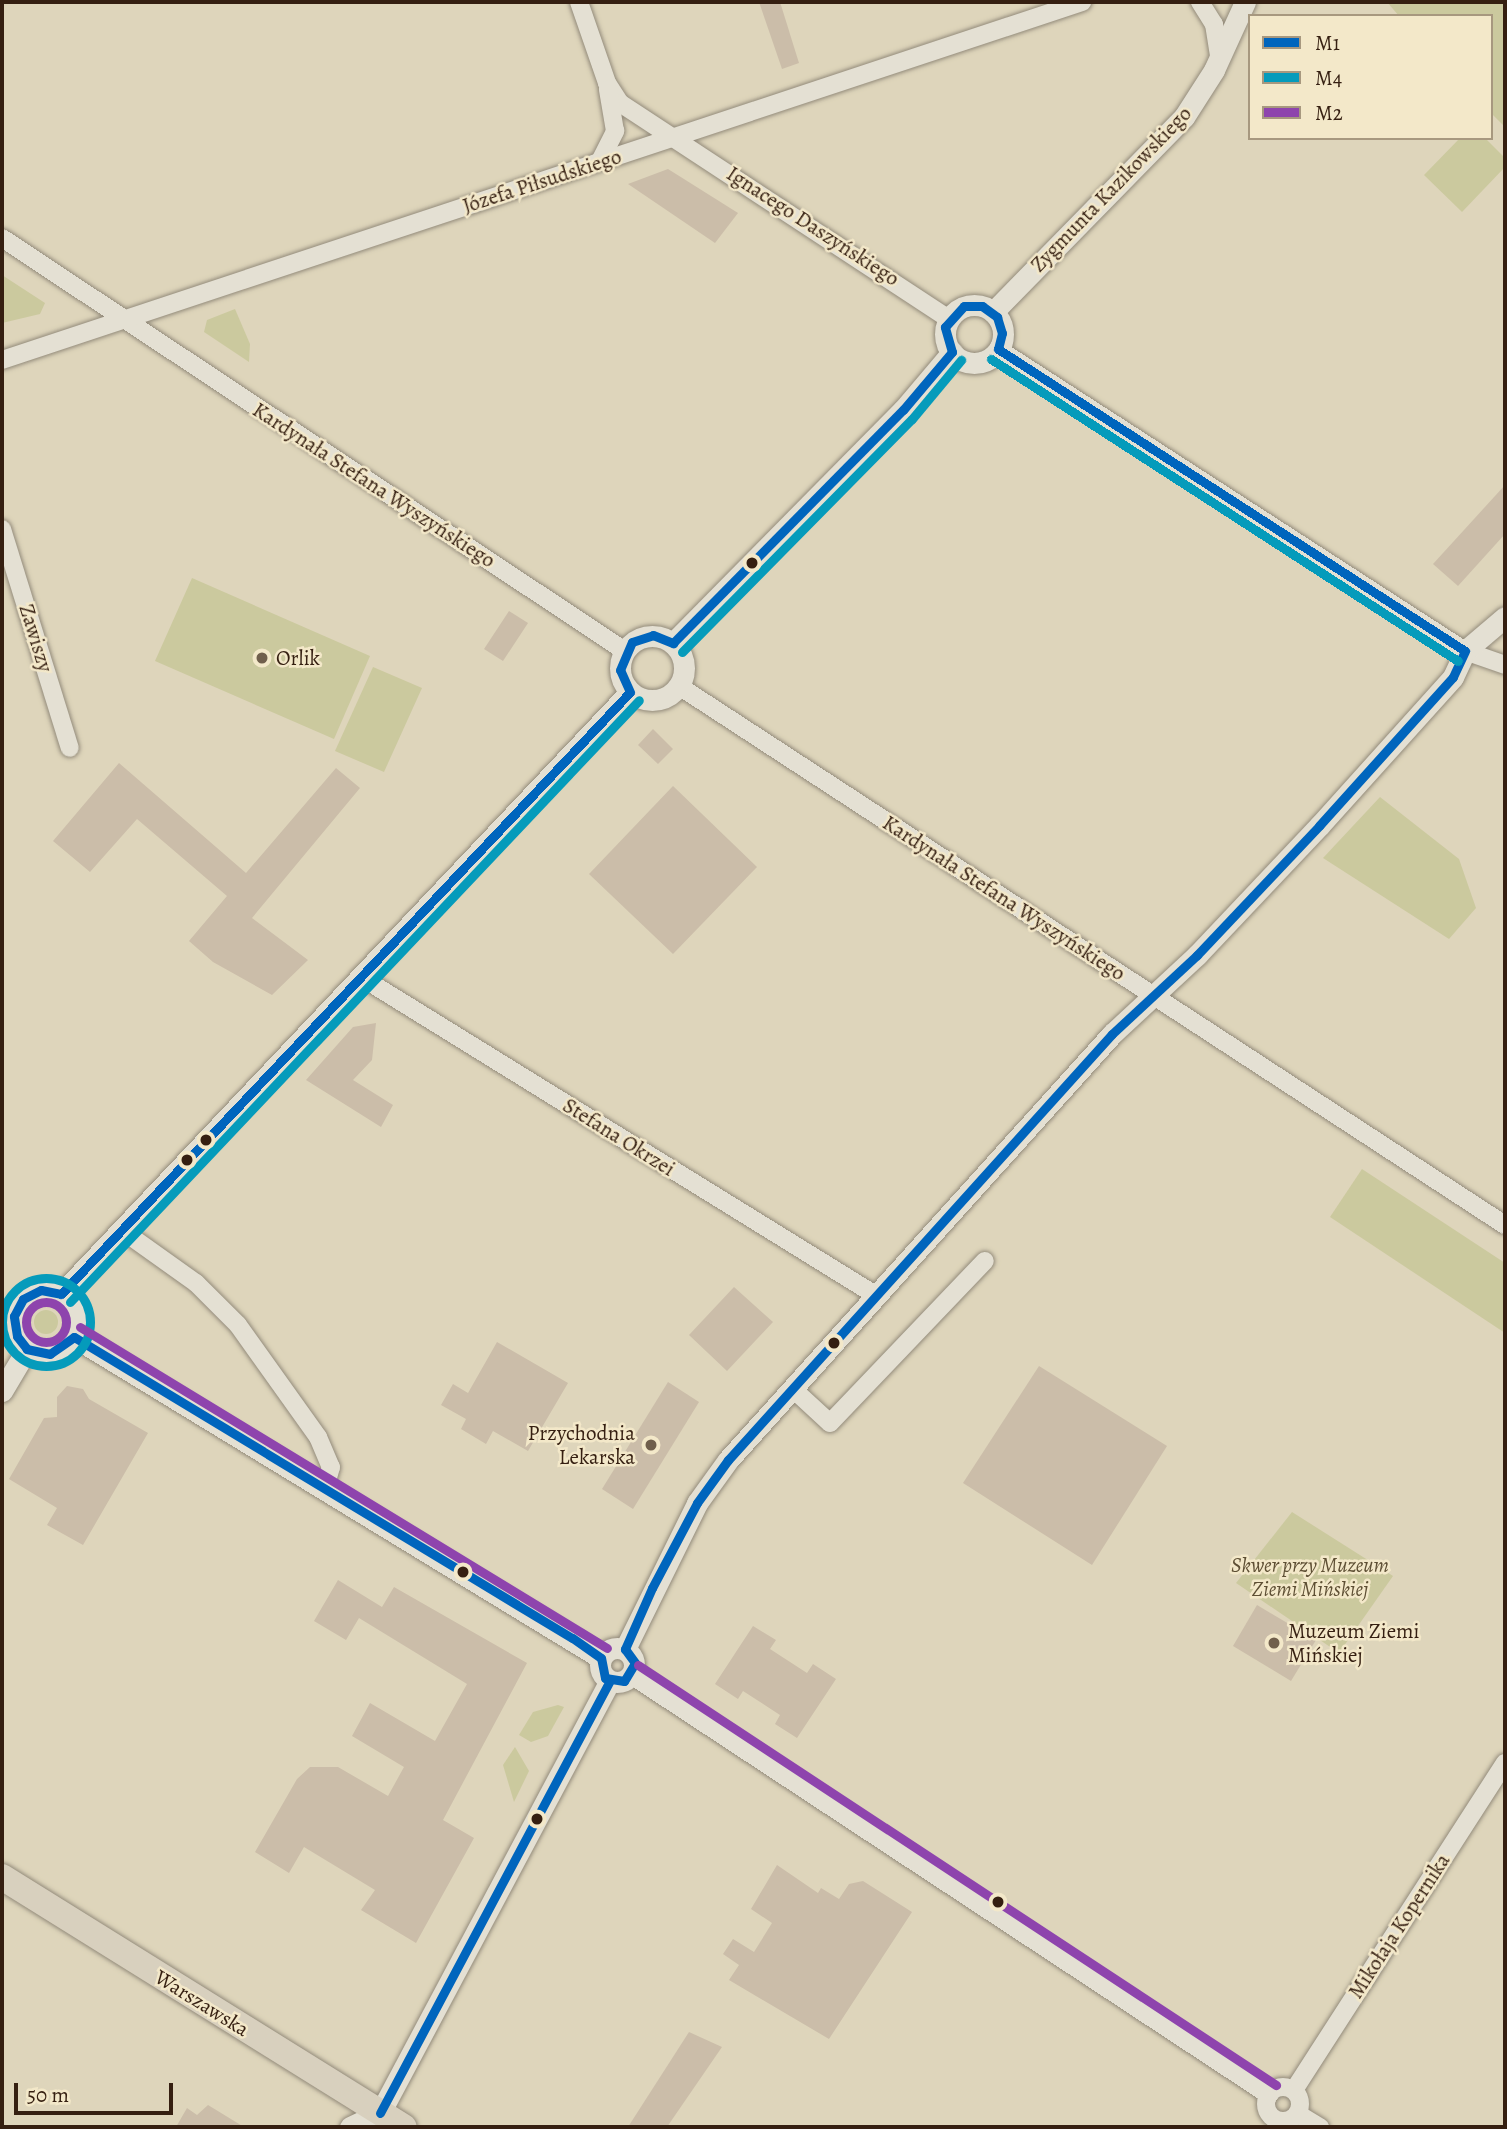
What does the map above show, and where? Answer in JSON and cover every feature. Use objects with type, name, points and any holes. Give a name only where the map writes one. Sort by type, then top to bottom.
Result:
[{"type":"main road","name":"Warszawska","points":[[2,1877],[381,2120],[403,2127]]},
{"type":"street","points":[[579,2],[607,83],[615,131],[600,161]]},
{"type":"street","name":"Józefa Piłsudskiego","points":[[2,360],[1082,2]]},
{"type":"street","points":[[1200,2],[1214,24],[1219,57]]},
{"type":"street","name":"Zygmunta Kazikowskiego","points":[[993,312],[1184,117],[1219,57],[1245,2]]},
{"type":"street","name":"Ignacego Daszyńskiego","points":[[607,83],[620,103],[676,137],[949,318]]},
{"type":"street","name":"Kardynała Stefana Wyszyńskiego","points":[[2,238],[625,651]]},
{"type":"street","points":[[973,305],[993,312],[1002,333],[998,349],[976,362],[952,352],[945,336],[949,318],[973,305]]},
{"type":"street","points":[[998,349],[1465,652],[1505,665]]},
{"type":"street","points":[[673,643],[903,410],[952,352]]},
{"type":"street","name":"Zawiszy","points":[[2,529],[69,748]]},
{"type":"street","points":[[625,1649],[712,1479],[1153,994],[1245,905],[1438,695],[1465,652],[1505,617]]},
{"type":"street","points":[[653,635],[673,643],[684,660],[679,686],[652,700],[630,692],[620,670],[625,651],[653,635]]},
{"type":"street","name":"Kardynała Stefana Wyszyńskiego","points":[[679,686],[1505,1225]]},
{"type":"street","points":[[61,1294],[630,692]]},
{"type":"street","name":"Stefana Okrzei","points":[[361,977],[877,1296]]},
{"type":"street","points":[[123,1231],[196,1283],[238,1325],[317,1437],[331,1467],[325,1488]]},
{"type":"street","points":[[793,1389],[830,1423],[985,1261]]},
{"type":"street","points":[[41,1290],[61,1294],[75,1308],[74,1337],[50,1354],[27,1349],[14,1326],[10,1302],[41,1290]]},
{"type":"street","points":[[74,1337],[601,1658]]},
{"type":"street","points":[[2,1391],[27,1349]]},
{"type":"street","points":[[610,1681],[600,1668],[601,1658],[614,1648],[625,1649],[635,1663],[631,1675]]},
{"type":"street","points":[[350,2127],[381,2120],[610,1681],[631,1675],[1269,2095]]},
{"type":"street","name":"Mikołaja Kopernika","points":[[1294,2090],[1505,1763]]},
{"type":"street","points":[[1283,2087],[1294,2090],[1300,2099],[1298,2113],[1290,2120],[1272,2123],[1268,2111],[1269,2095],[1283,2087]]},
{"type":"street","points":[[1298,2113],[1320,2127]]},
{"type":"green space","points":[[1387,2],[1505,2],[1505,127],[1493,115],[1493,14],[1397,14]]},
{"type":"green space","points":[[1458,140],[1487,140],[1505,158],[1505,167],[1462,212],[1424,175]]},
{"type":"green space","points":[[2,275],[45,303],[40,314],[2,323]]},
{"type":"green space","points":[[235,309],[250,344],[249,362],[204,332],[207,320]]},
{"type":"green space","name":"Orlik","points":[[192,578],[370,656],[334,739],[155,661]]},
{"type":"green space","points":[[373,667],[422,688],[384,772],[335,751]]},
{"type":"green space","points":[[1380,797],[1459,859],[1476,908],[1449,939],[1323,858]]},
{"type":"green space","points":[[1362,1169],[1505,1263],[1505,1333],[1330,1217]]},
{"type":"green space","points":[[46,1310],[55,1313],[58,1322],[55,1331],[46,1334],[37,1331],[34,1322],[37,1313]]},
{"type":"green space","name":"Skwer przy Muzeum Ziemi Mińskiej","points":[[1292,1512],[1393,1576],[1339,1653],[1236,1583]]},
{"type":"green space","points":[[558,1705],[564,1707],[548,1736],[531,1742],[519,1735],[533,1712]]},
{"type":"green space","points":[[515,1747],[529,1771],[514,1802],[503,1765]]},
{"type":"building","points":[[759,2],[780,2],[799,63],[782,69]]},
{"type":"building","points":[[668,169],[738,213],[715,243],[628,184]]},
{"type":"building","points":[[1505,485],[1505,534],[1458,586],[1433,564]]},
{"type":"building","points":[[509,611],[528,623],[503,661],[484,649]]},
{"type":"building","points":[[653,729],[673,749],[658,764],[638,745]]},
{"type":"building","points":[[119,763],[246,873],[336,768],[360,788],[252,918],[308,960],[272,995],[213,962],[189,941],[227,896],[137,819],[90,872],[53,841]]},
{"type":"building","points":[[673,786],[757,867],[673,954],[589,874]]},
{"type":"building","points":[[376,1023],[372,1060],[353,1080],[393,1105],[381,1127],[306,1080],[353,1027]]},
{"type":"building","points":[[734,1287],[773,1322],[727,1371],[689,1335]]},
{"type":"building","points":[[497,1342],[568,1383],[528,1451],[493,1431],[486,1444],[461,1429],[466,1419],[441,1405],[453,1384],[468,1393]]},
{"type":"building","points":[[1039,1366],[1167,1446],[1092,1565],[963,1483]]},
{"type":"building","name":"Przychodnia Lekarska","points":[[668,1382],[699,1402],[633,1509],[602,1489]]},
{"type":"building","points":[[67,1386],[83,1389],[89,1399],[148,1433],[83,1545],[47,1525],[57,1508],[9,1479],[44,1418],[57,1417],[57,1397]]},
{"type":"building","points":[[338,1580],[382,1607],[394,1587],[527,1663],[443,1820],[474,1838],[416,1943],[361,1910],[375,1890],[304,1847],[289,1873],[255,1852],[297,1779],[310,1767],[338,1767],[388,1796],[404,1767],[352,1736],[370,1703],[435,1741],[467,1684],[359,1618],[346,1640],[314,1621]]},
{"type":"building","name":"Muzeum Ziemi Mińskiej","points":[[1257,1605],[1316,1640],[1291,1681],[1233,1646]]},
{"type":"building","points":[[753,1626],[776,1640],[770,1649],[807,1673],[813,1664],[836,1679],[797,1738],[775,1724],[780,1715],[743,1691],[738,1699],[715,1684]]},
{"type":"building","points":[[777,1865],[818,1893],[821,1888],[839,1899],[849,1884],[863,1881],[912,1912],[829,2039],[729,1980],[739,1965],[723,1954],[733,1939],[754,1952],[772,1923],[751,1909]]},
{"type":"building","points":[[689,2032],[722,2047],[667,2127],[628,2127]]},
{"type":"building","points":[[208,2105],[244,2127],[176,2127],[187,2108],[197,2115]]},
{"type":"transit line","name":"M1","points":[[964,306],[982,306],[997,317],[1002,333],[998,349],[1465,651],[1453,677],[1319,826],[1197,955],[1112,1034],[728,1460],[697,1503],[652,1588],[625,1649],[635,1663],[624,1681],[605,1678],[601,1658],[572,1638],[74,1337],[50,1354],[27,1349],[17,1336],[14,1316],[23,1299],[41,1290],[61,1294],[630,692],[620,670],[632,642],[653,635],[673,643],[903,410],[952,352],[945,327],[964,306]]},
{"type":"transit line","name":"M4","points":[[991,359],[1458,661]]},
{"type":"transit line","name":"M4","points":[[682,652],[912,419],[961,360]]},
{"type":"transit line","name":"M4","points":[[70,1302],[639,700]]},
{"type":"transit line","name":"M4","points":[[46,1278],[63,1281],[77,1291],[87,1305],[90,1322],[87,1339],[77,1353],[63,1363],[46,1366],[29,1363],[15,1353],[5,1339],[2,1322],[5,1305],[15,1291],[29,1281],[46,1278]]},
{"type":"transit line","name":"M2","points":[[46,1302],[60,1308],[66,1322],[60,1336],[46,1342],[32,1336],[26,1322],[32,1308],[46,1302]]},
{"type":"transit line","name":"M2","points":[[80,1327],[607,1648]]},
{"type":"transit line","name":"M2","points":[[638,1665],[1276,2085]]},
{"type":"transit line","name":"M1","points":[[380,2113],[610,1681]]},
{"type":"place","name":"Orlik","points":[[262,658]]},
{"type":"place","name":"Przychodnia Lekarska","points":[[651,1445]]},
{"type":"place","name":"Muzeum Ziemi Mińskiej","points":[[1274,1643]]}]
